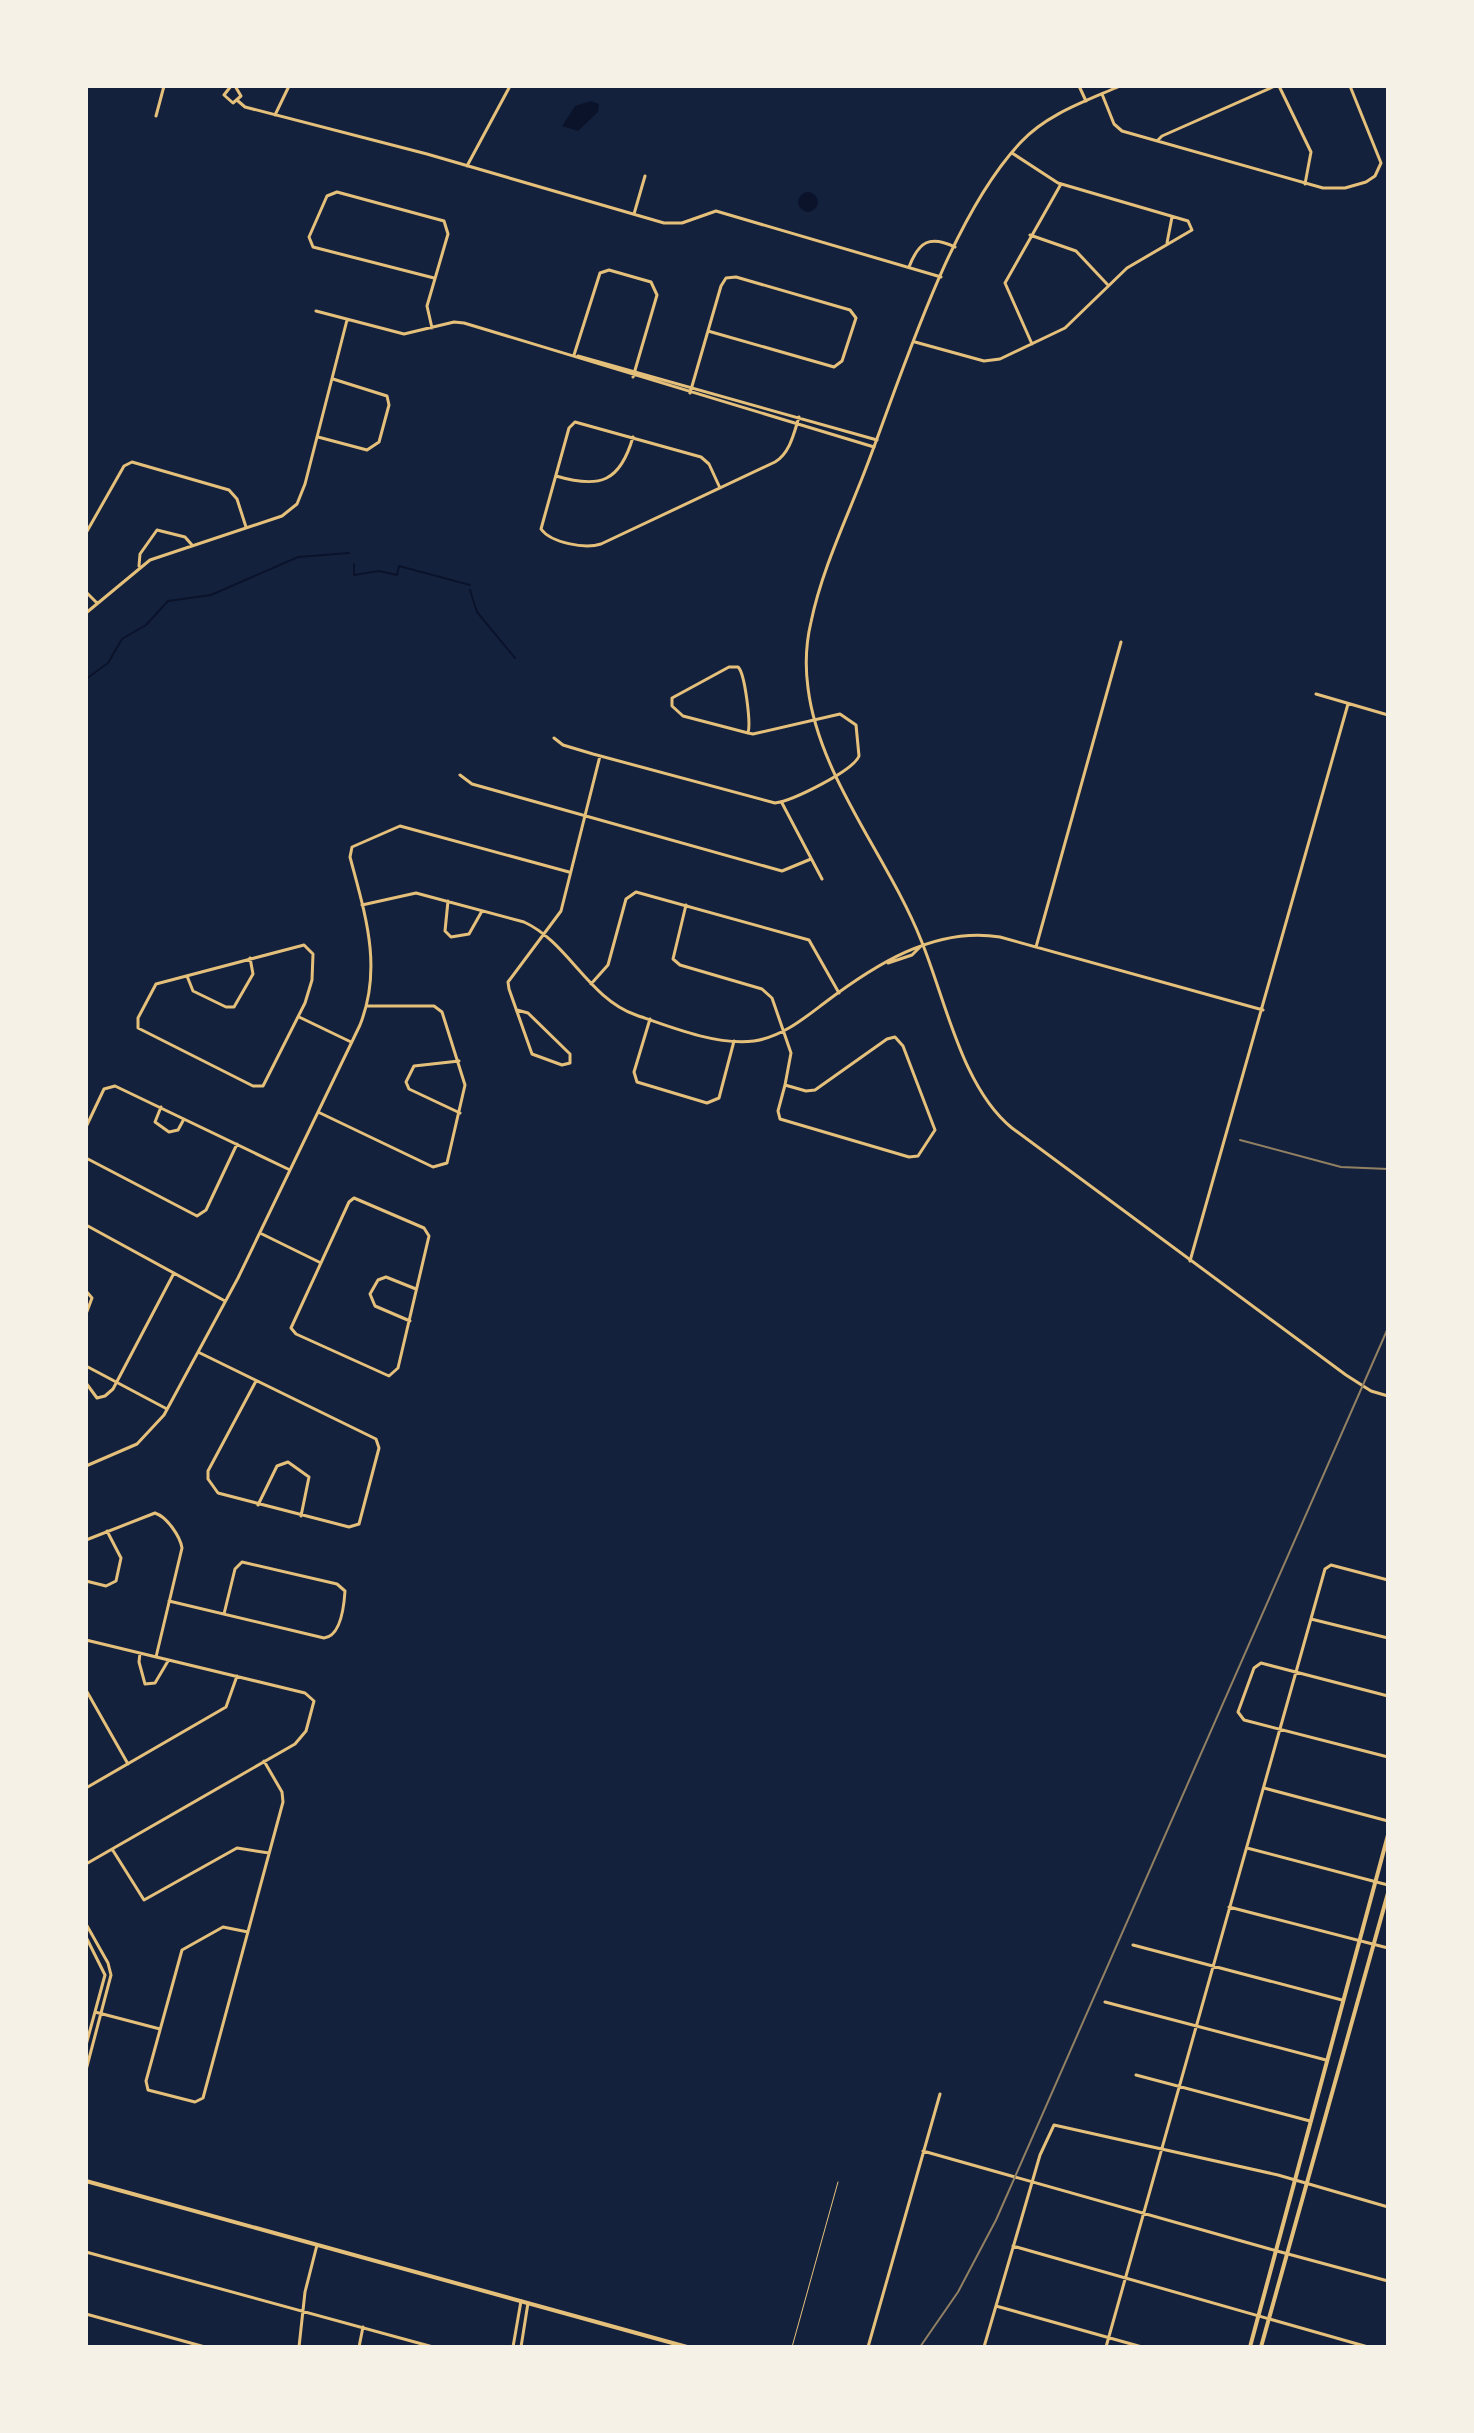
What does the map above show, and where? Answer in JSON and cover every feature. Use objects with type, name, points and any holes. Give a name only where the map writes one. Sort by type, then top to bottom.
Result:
[{"type":"main road","points":[[1250,2347],[1388,1835]]},
{"type":"main road","points":[[1261,2347],[1388,1893]]},
{"type":"main road","points":[[86,2181],[687,2347]]},
{"type":"street","points":[[156,116],[164,86]]},
{"type":"street","points":[[238,101],[242,93],[233,86],[225,97],[245,107],[634,214],[675,225],[709,211],[721,212],[941,277]]},
{"type":"street","points":[[275,115],[289,86]]},
{"type":"street","points":[[467,166],[510,86]]},
{"type":"street","points":[[1079,86],[1086,101]]},
{"type":"street","points":[[1120,86],[1038,128],[1012,153],[955,247],[874,447],[811,622],[807,667],[814,719],[836,775],[900,892],[974,1079],[992,1109],[1015,1131],[1360,1385],[1388,1396]]},
{"type":"street","points":[[1157,141],[1162,136],[1277,86],[1284,90],[1311,152],[1305,184]]},
{"type":"street","points":[[1102,94],[1119,129],[1305,184],[1345,188],[1371,179],[1380,168],[1379,150],[1350,86]]},
{"type":"street","points":[[915,342],[984,361],[1000,359],[1069,325],[1107,284],[1193,227],[1188,221],[1061,184],[1012,153]]},
{"type":"street","points":[[634,214],[645,176]]},
{"type":"street","points":[[1032,344],[1005,283],[1061,184]]},
{"type":"street","points":[[432,328],[427,306],[448,234],[444,221],[337,192],[325,198],[309,237],[313,247],[434,278]]},
{"type":"street","points":[[1167,243],[1172,217]]},
{"type":"street","points":[[1030,235],[1076,251],[1107,284]]},
{"type":"street","points":[[909,267],[918,247],[926,241],[938,240],[955,247]]},
{"type":"street","points":[[574,356],[597,277],[609,270],[651,282],[656,288],[633,377]]},
{"type":"street","points":[[690,393],[708,331],[722,283],[731,276],[850,310],[856,318],[842,361],[834,367],[708,331]]},
{"type":"street","points":[[316,311],[404,334],[459,322],[633,377],[874,447]]},
{"type":"street","points":[[86,613],[139,566],[282,516],[297,504],[318,437],[347,320]]},
{"type":"street","points":[[574,356],[635,369],[877,440]]},
{"type":"street","points":[[318,437],[373,449],[379,442],[389,405],[387,396],[382,392],[332,379]]},
{"type":"street","points":[[720,488],[704,458],[581,422],[573,423],[554,476],[541,529],[546,535],[587,547],[601,544],[720,488],[782,458],[799,417]]},
{"type":"street","points":[[554,476],[587,484],[615,472],[624,465],[633,437]]},
{"type":"street","points":[[86,533],[124,466],[132,462],[229,490],[237,499],[246,527]]},
{"type":"street","points":[[139,566],[140,554],[157,530],[185,537],[192,545]]},
{"type":"street","points":[[86,592],[97,603]]},
{"type":"street","points":[[1036,947],[1121,642]]},
{"type":"street","points":[[554,738],[563,745],[765,802],[782,803],[836,775],[858,759],[856,725],[840,714],[758,734],[748,733],[680,715],[673,708],[672,698],[681,690],[729,667],[738,667],[745,677],[745,703],[750,725],[748,733]]},
{"type":"street","points":[[1316,694],[1388,715]]},
{"type":"street","points":[[1190,1261],[1348,704]]},
{"type":"street","points":[[517,1010],[528,1013],[570,1054],[570,1063],[562,1065],[533,1056],[517,1010],[509,979],[561,911],[600,756]]},
{"type":"street","points":[[460,775],[472,784],[783,871],[811,859]]},
{"type":"street","points":[[782,803],[822,879]]},
{"type":"street","points":[[86,1466],[141,1441],[167,1409],[260,1233],[351,1042],[366,1006],[372,953],[350,851],[354,845],[400,826],[569,872]]},
{"type":"street","points":[[362,905],[408,892],[524,922],[617,1006],[650,1019],[734,1041],[760,1039],[784,1031],[910,948],[984,935],[1263,1010]]},
{"type":"street","points":[[591,984],[608,965],[629,894],[638,892],[809,940],[839,993]]},
{"type":"street","points":[[448,901],[445,931],[451,937],[469,934],[482,911]]},
{"type":"street","points":[[686,905],[673,952],[675,962],[769,992],[792,1057],[785,1085],[778,1114],[785,1122],[912,1157],[920,1154],[935,1133],[902,1042],[895,1037],[887,1039],[815,1090],[806,1091],[785,1085]]},
{"type":"street","points":[[301,945],[312,950],[313,976],[299,1017],[267,1082],[255,1087],[138,1028],[137,1021],[154,985],[250,958],[301,945]]},
{"type":"street","points":[[187,975],[192,990],[232,1007],[239,1002],[252,976],[250,958]]},
{"type":"street","points":[[318,1112],[438,1169],[448,1160],[465,1085],[437,1006],[366,1006]]},
{"type":"street","points":[[299,1017],[351,1042]]},
{"type":"street","points":[[650,1019],[635,1080],[642,1085],[707,1103],[719,1098],[734,1041]]},
{"type":"street","points":[[459,1061],[414,1066],[406,1084],[460,1113]]},
{"type":"street","points":[[86,1127],[103,1091],[110,1086],[161,1107],[290,1170]]},
{"type":"street","points":[[161,1107],[156,1123],[169,1132],[178,1130],[184,1119]]},
{"type":"street","points":[[86,1158],[197,1216],[206,1210],[237,1144]]},
{"type":"street","points":[[359,1198],[428,1231],[417,1289],[398,1368],[389,1376],[296,1334],[292,1321],[319,1262],[349,1202],[359,1198]]},
{"type":"street","points":[[86,1225],[225,1301]]},
{"type":"street","points":[[260,1233],[319,1262]]},
{"type":"street","points":[[86,1383],[92,1395],[99,1398],[111,1391],[174,1273]]},
{"type":"street","points":[[410,1321],[375,1306],[370,1294],[378,1280],[386,1277],[417,1289]]},
{"type":"street","points":[[86,1291],[92,1301],[86,1314]]},
{"type":"street","points":[[198,1352],[374,1437],[378,1443],[359,1524],[349,1527],[221,1496],[207,1475],[256,1381]]},
{"type":"street","points":[[86,1366],[167,1409]]},
{"type":"street","points":[[258,1505],[277,1466],[288,1462],[305,1470],[309,1477],[301,1516]]},
{"type":"street","points":[[86,1540],[152,1514],[164,1518],[182,1546],[156,1657]]},
{"type":"street","points":[[86,1581],[106,1586],[116,1581],[121,1558],[107,1531]]},
{"type":"street","points":[[169,1601],[224,1614],[327,1638],[336,1631],[345,1591],[337,1584],[242,1562],[235,1569],[224,1614]]},
{"type":"street","points":[[1106,2347],[1326,1568],[1332,1565],[1388,1580]]},
{"type":"street","points":[[1311,1619],[1388,1638]]},
{"type":"street","points":[[86,1640],[310,1695],[313,1703],[304,1735],[86,1864]]},
{"type":"street","points":[[140,1653],[139,1662],[145,1684],[155,1683],[168,1660]]},
{"type":"street","points":[[1388,1696],[1257,1664],[1238,1715],[1388,1757]]},
{"type":"street","points":[[86,1788],[226,1707],[237,1676]]},
{"type":"street","points":[[86,1690],[128,1764]]},
{"type":"street","points":[[248,1932],[220,1928],[182,1950],[146,2086],[150,2091],[199,2103],[203,2098],[248,1932],[269,1853],[283,1797],[264,1761]]},
{"type":"street","points":[[1263,1788],[1388,1821]]},
{"type":"street","points":[[112,1849],[144,1900],[237,1848],[269,1853]]},
{"type":"street","points":[[1247,1848],[1388,1885]]},
{"type":"street","points":[[1229,1907],[1388,1948]]},
{"type":"street","points":[[86,1924],[111,1969],[86,2070]]},
{"type":"street","points":[[86,1937],[105,1971],[86,2045]]},
{"type":"street","points":[[1133,1945],[1344,2001]]},
{"type":"street","points":[[1105,2002],[1328,2061]]},
{"type":"street","points":[[95,2012],[160,2029]]},
{"type":"street","points":[[1136,2075],[1312,2121]]},
{"type":"street","points":[[868,2347],[940,2094]]},
{"type":"street","points":[[984,2347],[1047,2133],[1054,2125],[1296,2180],[1388,2207]]},
{"type":"street","points":[[923,2151],[1388,2281]]},
{"type":"street","points":[[299,2347],[317,2245]]},
{"type":"street","points":[[1013,2246],[1368,2347]]},
{"type":"street","points":[[86,2252],[433,2347]]},
{"type":"street","points":[[513,2347],[521,2301]]},
{"type":"street","points":[[521,2347],[528,2303]]},
{"type":"street","points":[[996,2306],[1142,2347]]},
{"type":"street","points":[[86,2314],[205,2347]]},
{"type":"street","points":[[359,2347],[363,2327]]},
{"type":"lane","points":[[792,2347],[838,2182]]},
{"type":"water","points":[[591,101],[599,104],[598,112],[578,131],[562,126],[575,106]]},
{"type":"water","points":[[808,192],[815,195],[818,202],[815,209],[808,212],[801,209],[798,202],[801,195]]},
{"type":"waterway","points":[[86,679],[108,663],[122,639],[146,625],[168,601],[211,595],[298,557],[349,553]]},
{"type":"waterway","points":[[354,564],[354,575],[379,571],[397,575],[399,566],[470,585]]},
{"type":"waterway","points":[[470,590],[477,612],[515,658]]},
{"type":"railway","points":[[1240,1140],[1341,1167],[1388,1169]]},
{"type":"railway","points":[[920,2347],[958,2292],[996,2220],[1388,1328]]}]
